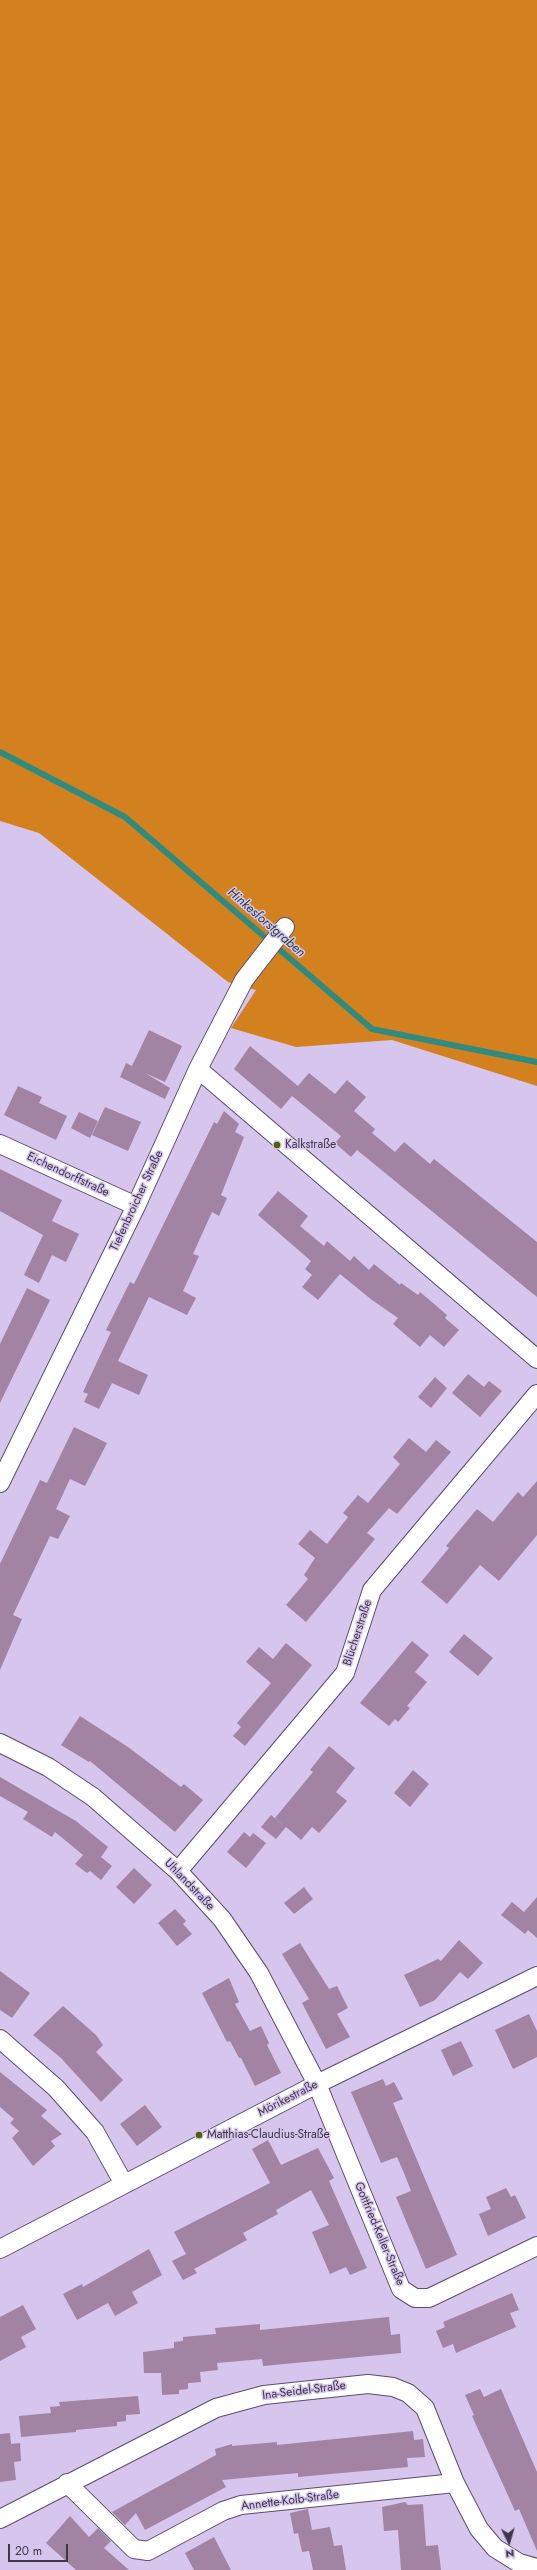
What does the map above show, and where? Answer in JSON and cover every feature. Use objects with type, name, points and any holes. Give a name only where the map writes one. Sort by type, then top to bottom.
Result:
[{"type":"street","name":"Tiefenbroicher Straße","points":[[0,1483],[136,1206],[198,1069],[244,980],[285,927]]},
{"type":"street","points":[[198,1069],[537,1359]]},
{"type":"street","name":"Eichendorffstraße","points":[[0,1144],[136,1206]]},
{"type":"street","name":"Blücherstraße","points":[[178,1870],[345,1673],[372,1590],[537,1394]]},
{"type":"street","name":"Uhlandstraße","points":[[0,1743],[48,1767],[92,1797],[178,1870],[222,1919],[259,1973],[317,2084]]},
{"type":"street","name":"Mörikestraße","points":[[0,2249],[317,2084],[537,1976]]},
{"type":"street","points":[[0,2039],[56,2088],[95,2132],[124,2184]]},
{"type":"street","name":"Gottfried-Keller-Straße","points":[[317,2084],[401,2289],[406,2293],[415,2298],[429,2298],[537,2246]]},
{"type":"street","name":"Ina-Seidel-Straße","points":[[0,2519],[67,2483],[216,2408],[264,2395],[368,2384],[393,2387],[408,2393],[425,2408],[455,2483],[479,2529],[495,2548],[519,2563],[537,2568]]},
{"type":"street","name":"Annette-Kolb-Straße","points":[[67,2483],[134,2549],[148,2551],[223,2511],[240,2505],[455,2483]]},
{"type":"shaded area","points":[[0,0],[537,0],[537,1086],[392,1040],[296,1047],[231,1028],[256,990],[228,982],[39,833],[0,821]]},
{"type":"building","points":[[149,1030],[182,1046],[165,1082],[145,1073],[170,1088],[165,1099],[120,1077],[126,1063],[132,1066]]},
{"type":"building","points":[[250,1046],[298,1086],[309,1073],[335,1094],[347,1080],[366,1097],[354,1111],[375,1129],[372,1133],[395,1152],[404,1142],[430,1164],[434,1159],[537,1242],[537,1297],[357,1150],[351,1157],[335,1143],[341,1136],[292,1096],[281,1109],[234,1069]]},
{"type":"building","points":[[18,1086],[42,1097],[39,1103],[67,1116],[56,1140],[4,1115]]},
{"type":"building","points":[[105,1107],[141,1122],[128,1151],[92,1135]]},
{"type":"building","points":[[224,1111],[239,1124],[235,1132],[244,1137],[221,1195],[227,1198],[219,1216],[212,1212],[193,1254],[199,1256],[183,1291],[196,1298],[187,1315],[149,1297],[118,1361],[148,1375],[139,1395],[112,1383],[99,1409],[84,1402],[88,1394],[83,1392],[111,1332],[106,1330],[130,1282],[134,1284],[214,1122],[217,1124]]},
{"type":"building","points":[[79,1112],[98,1121],[90,1138],[71,1128]]},
{"type":"building","points":[[0,1169],[62,1200],[52,1221],[79,1234],[66,1262],[52,1255],[39,1283],[24,1275],[43,1235],[0,1211]]},
{"type":"building","points":[[278,1191],[308,1216],[300,1226],[324,1246],[327,1241],[350,1261],[354,1256],[369,1270],[374,1264],[400,1285],[401,1283],[418,1295],[420,1292],[447,1315],[445,1318],[459,1330],[444,1347],[430,1335],[420,1347],[393,1324],[398,1318],[372,1300],[340,1274],[318,1300],[302,1287],[312,1275],[305,1269],[311,1261],[258,1215]]},
{"type":"building","points":[[27,1288],[50,1300],[0,1403],[0,1344]]},
{"type":"building","points":[[468,1374],[484,1387],[489,1381],[502,1391],[480,1417],[452,1393]]},
{"type":"building","points":[[435,1377],[447,1388],[431,1408],[418,1397]]},
{"type":"building","points":[[74,1427],[107,1443],[85,1486],[70,1479],[56,1509],[70,1516],[58,1539],[50,1536],[13,1615],[22,1619],[0,1670],[0,1564],[40,1480],[47,1483]]},
{"type":"building","points":[[409,1438],[426,1452],[436,1440],[451,1452],[397,1514],[389,1508],[367,1533],[375,1539],[306,1622],[286,1605],[308,1579],[304,1575],[315,1558],[298,1544],[310,1530],[327,1544],[348,1517],[343,1513],[358,1495],[368,1503],[400,1464],[393,1457]]},
{"type":"building","points":[[537,1481],[537,1535],[499,1581],[480,1565],[447,1604],[421,1582],[449,1548],[446,1546],[477,1509],[493,1522],[518,1492],[523,1497]]},
{"type":"building","points":[[464,1634],[493,1658],[478,1676],[449,1652]]},
{"type":"building","points":[[412,1641],[429,1655],[415,1672],[427,1682],[407,1706],[410,1708],[398,1722],[395,1719],[389,1726],[360,1703]]},
{"type":"building","points":[[286,1643],[312,1665],[245,1746],[233,1736],[241,1727],[237,1723],[271,1683],[246,1662],[259,1647],[273,1659]]},
{"type":"building","points":[[80,1716],[128,1747],[181,1787],[184,1784],[203,1800],[175,1832],[90,1761],[89,1762],[61,1745]]},
{"type":"building","points":[[329,1746],[355,1768],[336,1792],[347,1801],[319,1833],[312,1827],[301,1840],[286,1827],[276,1839],[261,1827],[271,1815],[285,1827],[275,1818],[313,1772],[310,1770]]},
{"type":"building","points":[[413,1770],[429,1784],[410,1807],[394,1793]]},
{"type":"building","points":[[0,1777],[76,1821],[108,1847],[101,1857],[112,1866],[101,1880],[90,1871],[87,1873],[75,1864],[83,1855],[55,1832],[52,1837],[23,1819],[28,1812],[0,1796]]},
{"type":"building","points":[[244,1832],[250,1837],[253,1833],[266,1843],[246,1868],[227,1852]]},
{"type":"building","points":[[134,1868],[152,1885],[134,1904],[116,1887]]},
{"type":"building","points":[[304,1887],[313,1899],[294,1914],[284,1903]]},
{"type":"building","points":[[537,1897],[537,1938],[528,1930],[525,1934],[501,1915],[512,1902],[524,1912]]},
{"type":"building","points":[[175,1909],[186,1921],[183,1924],[192,1934],[177,1946],[158,1923]]},
{"type":"building","points":[[459,1940],[483,1963],[468,1979],[460,1972],[435,2000],[420,2007],[404,1975],[438,1959],[441,1961]]},
{"type":"building","points":[[300,1943],[329,1989],[337,1986],[348,2008],[337,2014],[350,2037],[326,2049],[302,2003],[309,1999],[282,1954]]},
{"type":"building","points":[[0,1971],[30,1993],[12,2018],[0,2010]]},
{"type":"building","points":[[229,1978],[239,2002],[235,2004],[250,2031],[261,2026],[269,2043],[267,2045],[281,2073],[255,2086],[241,2058],[239,2058],[230,2041],[227,2042],[202,1993]]},
{"type":"building","points":[[63,2006],[96,2035],[103,2045],[96,2052],[123,2080],[101,2102],[61,2058],[33,2035]]},
{"type":"building","points":[[529,2014],[537,2031],[537,2057],[513,2069],[495,2030]]},
{"type":"building","points":[[461,2041],[473,2066],[453,2076],[441,2050]]},
{"type":"building","points":[[0,2072],[47,2110],[41,2116],[62,2134],[51,2141],[55,2146],[33,2166],[12,2138],[19,2131],[10,2123],[14,2119],[0,2107]]},
{"type":"building","points":[[383,2079],[386,2086],[394,2082],[403,2099],[393,2103],[457,2255],[426,2269],[396,2197],[411,2191],[404,2173],[397,2157],[381,2163],[351,2092]]},
{"type":"building","points":[[145,2105],[162,2127],[137,2146],[120,2124]]},
{"type":"building","points":[[268,2140],[281,2165],[318,2148],[334,2178],[329,2181],[367,2268],[350,2275],[346,2267],[330,2274],[312,2232],[329,2225],[311,2190],[276,2210],[278,2214],[243,2233],[247,2240],[194,2269],[197,2273],[183,2280],[172,2261],[186,2254],[174,2232],[270,2183],[252,2149]]},
{"type":"building","points":[[506,2188],[511,2197],[515,2195],[526,2218],[488,2236],[479,2214],[491,2209],[486,2197]]},
{"type":"building","points":[[149,2249],[162,2275],[132,2292],[138,2303],[115,2316],[108,2303],[77,2320],[63,2294],[82,2284],[83,2287]]},
{"type":"building","points":[[512,2293],[519,2310],[510,2313],[516,2327],[456,2353],[453,2344],[443,2348],[436,2331],[445,2327],[443,2322]]},
{"type":"building","points":[[23,2305],[36,2329],[21,2337],[26,2347],[0,2361],[0,2317]]},
{"type":"building","points":[[389,2317],[391,2335],[400,2334],[401,2353],[263,2366],[262,2359],[217,2363],[218,2370],[200,2372],[201,2382],[188,2383],[188,2389],[179,2390],[179,2394],[162,2395],[161,2373],[144,2373],[143,2352],[174,2348],[174,2342],[183,2341],[183,2337],[216,2334],[215,2328],[260,2324],[260,2330]]},
{"type":"building","points":[[480,2389],[484,2397],[501,2389],[537,2472],[537,2551],[519,2509],[515,2511],[472,2416],[474,2415],[465,2395]]},
{"type":"building","points":[[138,2396],[140,2414],[126,2415],[126,2421],[117,2422],[117,2426],[76,2430],[76,2432],[21,2437],[19,2416],[51,2413],[50,2407],[60,2406],[59,2402]]},
{"type":"building","points":[[413,2431],[414,2440],[423,2439],[425,2457],[407,2458],[408,2467],[298,2477],[298,2473],[222,2480],[226,2487],[145,2530],[136,2513],[125,2525],[112,2512],[216,2455],[215,2449],[232,2444],[232,2446],[277,2442],[277,2445]]},
{"type":"building","points":[[10,2433],[11,2444],[20,2443],[21,2461],[14,2462],[16,2480],[0,2482],[0,2434]]},
{"type":"building","points":[[405,2502],[408,2505],[423,2504],[426,2546],[438,2545],[441,2570],[401,2570],[398,2530],[384,2531],[382,2507]]},
{"type":"building","points":[[308,2509],[312,2530],[330,2527],[334,2546],[342,2545],[346,2570],[313,2570],[309,2551],[302,2552],[298,2533],[294,2534],[290,2513]]},
{"type":"building","points":[[70,2516],[89,2537],[98,2528],[111,2541],[104,2548],[129,2570],[76,2570],[46,2543]]},
{"type":"building","points":[[214,2537],[231,2570],[194,2570],[185,2553]]},
{"type":"waterway","name":"Hinkesforstgraben","points":[[0,752],[125,817],[372,1029],[537,1062]]},
{"type":"place","name":"Kalkstraße","points":[[277,1145]]},
{"type":"place","name":"Matthias-Claudius-Straße","points":[[199,2135]]}]
